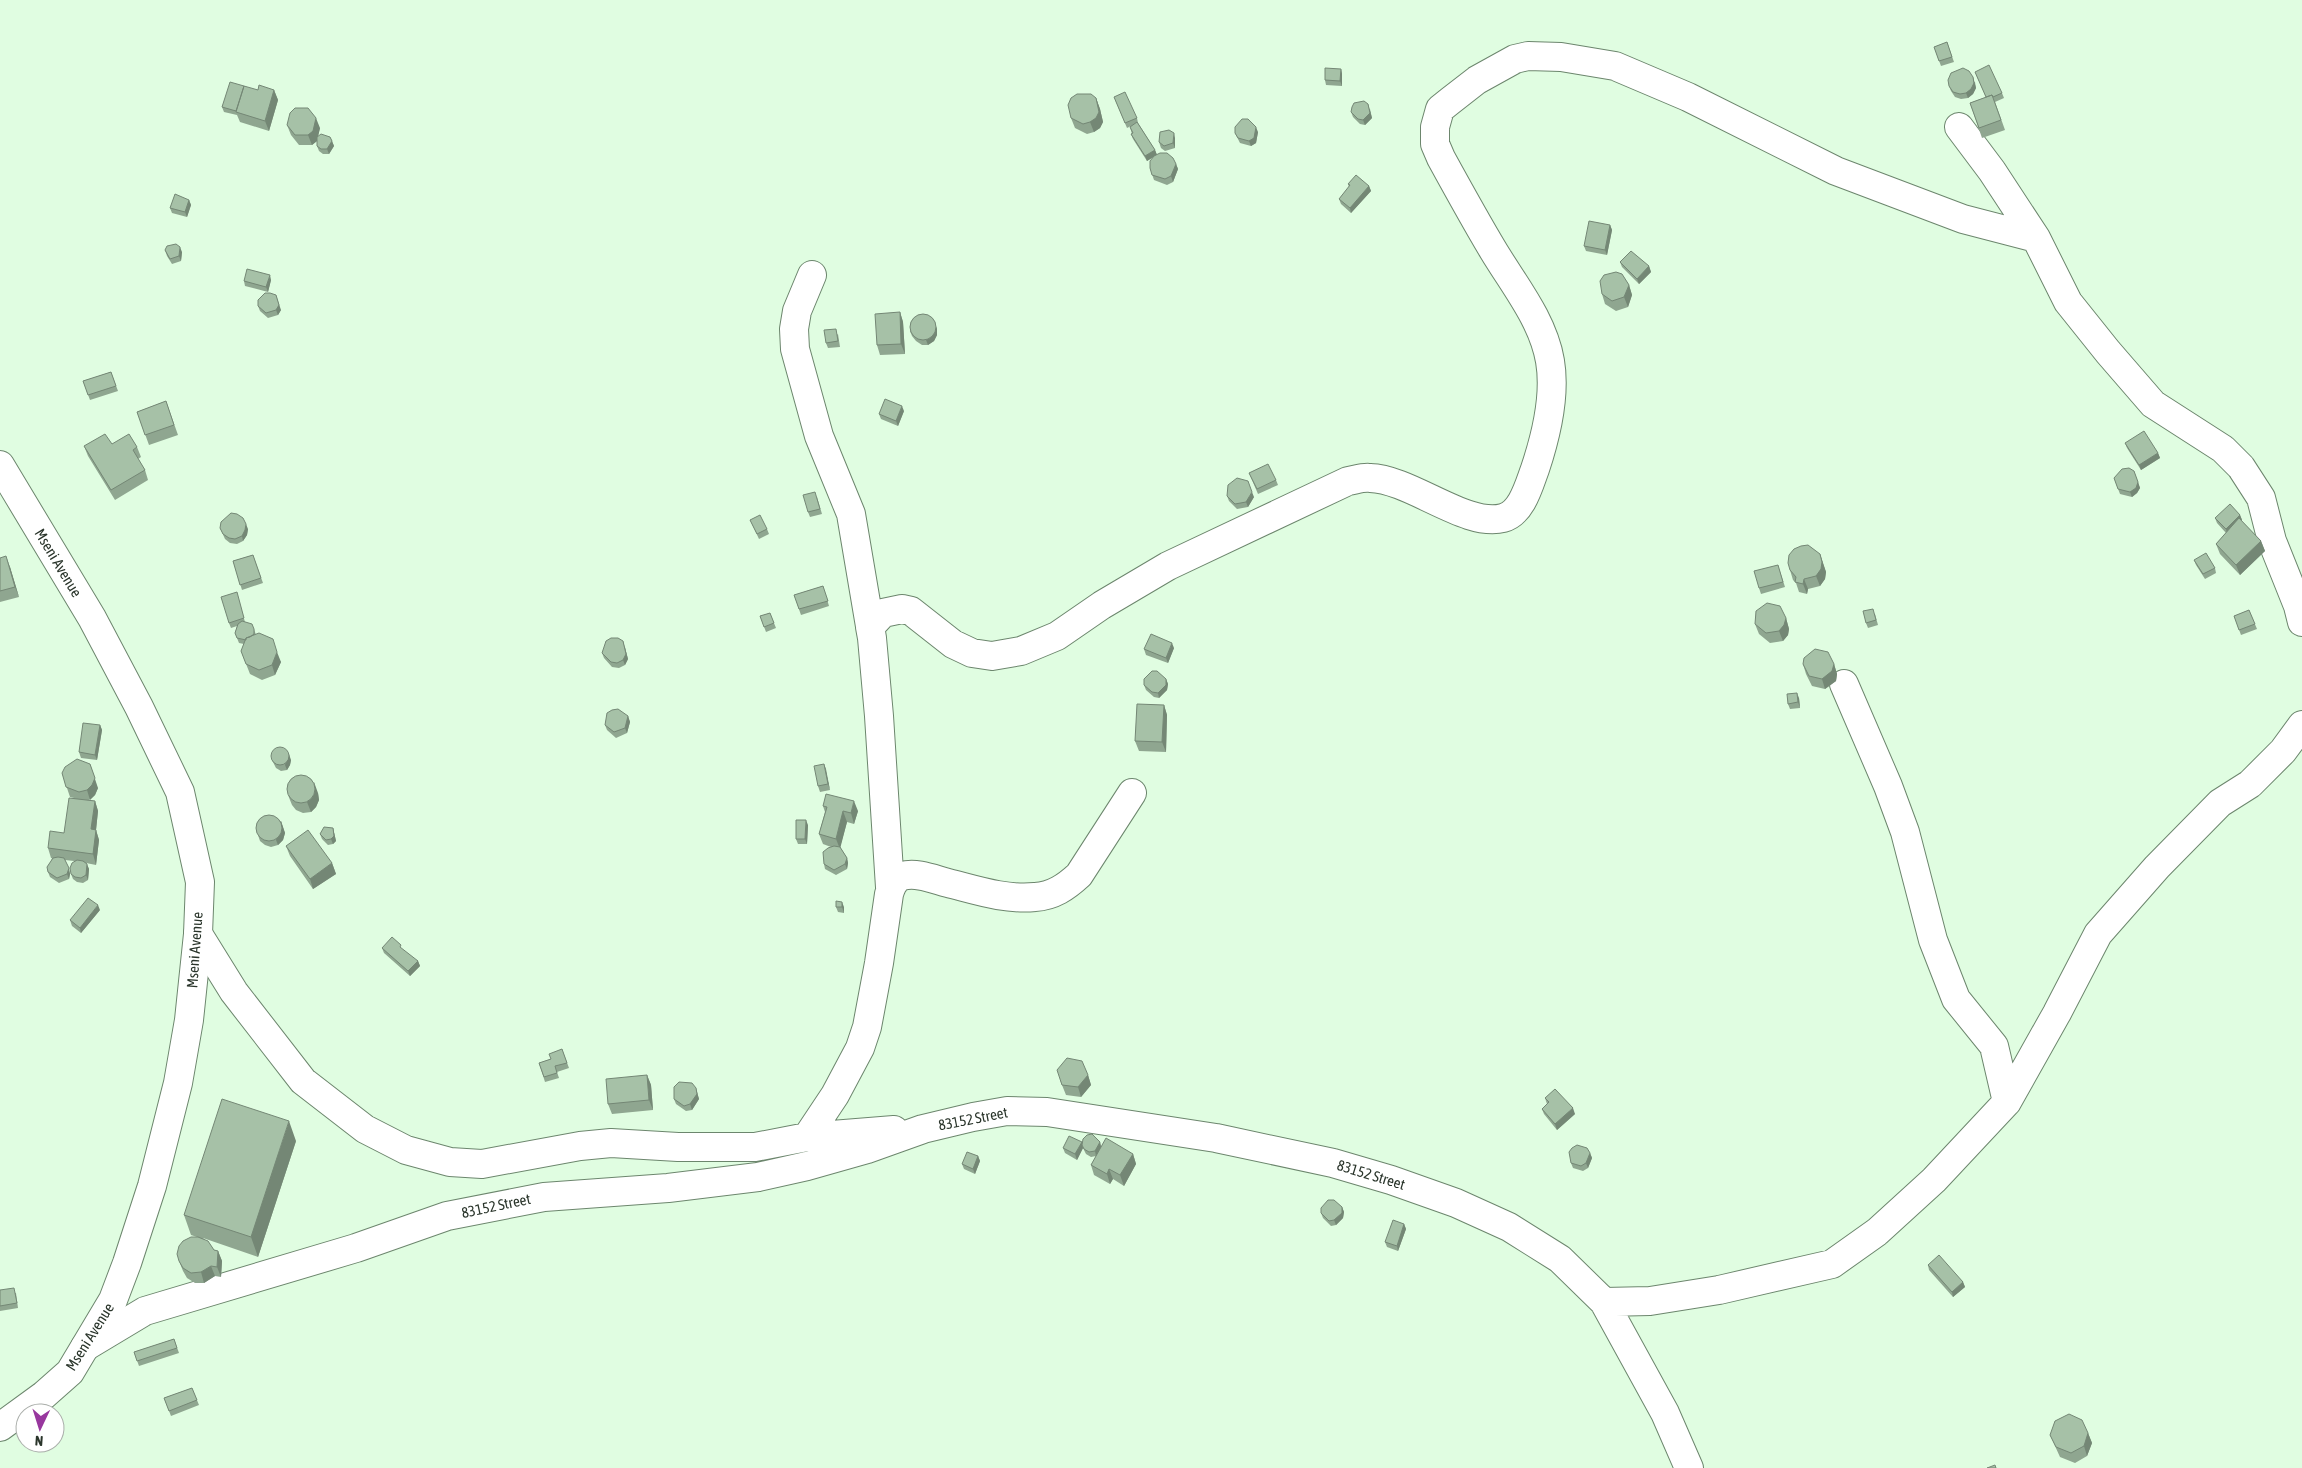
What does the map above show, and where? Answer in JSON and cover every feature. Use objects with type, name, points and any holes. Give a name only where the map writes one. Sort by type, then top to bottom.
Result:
[{"type":"street","points":[[872,638],[870,628],[883,613],[902,609],[912,611],[953,644],[972,653],[992,656],[1021,652],[1058,636],[1102,605],[1168,566],[1348,481],[1370,478],[1398,483],[1457,510],[1491,519],[1504,518],[1512,513],[1522,500],[1541,450],[1549,413],[1550,362],[1546,344],[1532,314],[1441,158],[1435,144],[1434,133],[1440,109],[1477,80],[1515,60],[1528,56],[1547,55],[1615,66],[1688,97],[1836,171],[1963,219],[2036,238]]},
{"type":"street","points":[[1959,127],[1992,171],[2036,238],[2068,302],[2153,404],[2223,449],[2241,467],[2261,498],[2272,541],[2298,606],[2302,622]]},
{"type":"street","points":[[807,1137],[835,1095],[860,1048],[880,963],[890,887],[882,754],[872,638],[851,514],[819,436],[795,349],[794,329],[796,311],[812,275]]},
{"type":"street","name":"Mseni Avenue","points":[[0,465],[92,618],[139,706],[180,792],[200,882],[198,934],[189,1020],[178,1083],[152,1186],[113,1300],[70,1372],[37,1401],[0,1427]]},
{"type":"street","points":[[1844,684],[1906,832],[1933,940],[1956,999],[1994,1046],[2007,1102]]},
{"type":"street","points":[[1604,1302],[1650,1300],[1719,1290],[1832,1264],[1877,1232],[1934,1180],[2007,1102],[2057,1013],[2098,934],[2157,867],[2220,803],[2250,784],[2283,751],[2302,724]]},
{"type":"street","points":[[890,887],[898,878],[914,875],[1017,898],[1055,893],[1068,886],[1079,876],[1132,792]]},
{"type":"street","name":"83152 Street","points":[[198,934],[234,992],[303,1081],[366,1129],[406,1150],[450,1162],[482,1164],[580,1146],[611,1143],[678,1147],[755,1147],[807,1137],[850,1132],[923,1129]]},
{"type":"street","name":"83152 Street","points":[[85,1347],[146,1311],[356,1248],[447,1216],[544,1197],[668,1188],[758,1177],[850,1154],[923,1129],[1007,1111],[1047,1112],[1216,1138],[1333,1163],[1456,1203],[1509,1227],[1560,1259],[1604,1302],[1665,1413],[1688,1468]]},
{"type":"building","points":[[1947,42],[1952,57],[1939,61],[1934,47]]},
{"type":"building","points":[[1989,65],[2002,93],[1993,97],[1992,95],[1986,97],[1975,72]]},
{"type":"building","points":[[1325,68],[1341,69],[1340,81],[1325,80]]},
{"type":"building","points":[[1963,68],[1969,71],[1974,83],[1966,93],[1960,94],[1953,92],[1948,80],[1951,73]]},
{"type":"building","points":[[230,82],[244,86],[236,111],[222,107]]},
{"type":"building","points":[[259,85],[274,90],[265,121],[236,112],[244,86],[258,90]]},
{"type":"building","points":[[1125,92],[1137,118],[1125,123],[1114,97]]},
{"type":"building","points":[[1077,94],[1091,94],[1096,98],[1099,112],[1096,118],[1090,122],[1083,124],[1071,118],[1068,105],[1071,98]]},
{"type":"building","points":[[1992,95],[2001,120],[1979,128],[1970,103]]},
{"type":"building","points":[[1364,101],[1368,104],[1370,113],[1363,120],[1358,119],[1351,112],[1354,103]]},
{"type":"building","points":[[295,108],[308,108],[316,118],[313,131],[308,135],[295,135],[287,125],[290,113]]},
{"type":"building","points":[[1242,119],[1248,119],[1256,127],[1254,138],[1249,141],[1238,138],[1235,133],[1235,127]]},
{"type":"building","points":[[1137,122],[1155,150],[1145,156],[1131,134],[1133,133],[1130,127]]},
{"type":"building","points":[[1169,130],[1174,133],[1173,143],[1164,146],[1159,142],[1160,132]]},
{"type":"building","points":[[321,134],[330,137],[332,141],[327,149],[321,149],[317,146],[317,137]]},
{"type":"building","points":[[1160,153],[1167,153],[1176,164],[1171,176],[1165,179],[1152,175],[1150,168],[1150,161]]},
{"type":"building","points":[[1356,175],[1369,186],[1350,208],[1339,199]]},
{"type":"building","points":[[175,194],[189,200],[185,212],[170,208]]},
{"type":"building","points":[[1589,221],[1610,225],[1605,250],[1584,246]]},
{"type":"building","points":[[176,244],[180,247],[179,256],[170,259],[165,250],[167,246]]},
{"type":"building","points":[[1631,251],[1649,266],[1637,279],[1620,262]]},
{"type":"building","points":[[247,269],[270,275],[266,287],[244,281]]},
{"type":"building","points":[[1616,272],[1622,274],[1629,285],[1624,297],[1612,301],[1602,294],[1600,281],[1604,275]]},
{"type":"building","points":[[265,293],[276,295],[279,305],[276,310],[266,313],[258,306],[258,300]]},
{"type":"building","points":[[900,312],[901,344],[877,345],[875,314]]},
{"type":"building","points":[[923,314],[932,318],[936,327],[932,336],[923,340],[914,336],[910,327],[914,318]]},
{"type":"building","points":[[836,329],[838,341],[826,343],[824,330]]},
{"type":"building","points":[[111,372],[116,386],[88,395],[83,381]]},
{"type":"building","points":[[885,399],[902,406],[896,421],[879,414]]},
{"type":"building","points":[[166,401],[174,425],[145,435],[137,412]]},
{"type":"building","points":[[2144,431],[2158,453],[2139,465],[2125,443]]},
{"type":"building","points":[[105,434],[112,444],[129,434],[137,447],[133,450],[145,470],[111,490],[84,446]]},
{"type":"building","points":[[1268,464],[1276,480],[1257,489],[1249,473]]},
{"type":"building","points":[[2129,468],[2134,471],[2138,482],[2136,488],[2130,492],[2118,489],[2114,478],[2122,469]]},
{"type":"building","points":[[1237,478],[1248,481],[1252,492],[1246,502],[1235,504],[1227,496],[1228,485]]},
{"type":"building","points":[[815,492],[820,509],[808,512],[803,495]]},
{"type":"building","points":[[2230,504],[2240,515],[2226,529],[2215,518]]},
{"type":"building","points":[[231,513],[243,518],[246,524],[242,536],[235,539],[223,534],[220,528],[221,522]]},
{"type":"building","points":[[760,515],[767,529],[757,534],[750,520]]},
{"type":"building","points":[[2239,518],[2261,541],[2236,565],[2216,544]]},
{"type":"building","points":[[1808,545],[1820,554],[1822,562],[1821,569],[1816,576],[1804,579],[1803,584],[1795,582],[1796,577],[1790,570],[1788,563],[1789,555],[1794,549]]},
{"type":"building","points":[[2206,553],[2215,568],[2203,574],[2194,560]]},
{"type":"building","points":[[253,555],[261,578],[240,585],[233,561]]},
{"type":"building","points":[[6,556],[15,587],[0,591],[0,558]]},
{"type":"building","points":[[1778,565],[1783,582],[1759,588],[1754,571]]},
{"type":"building","points":[[823,586],[828,601],[799,609],[794,595]]},
{"type":"building","points":[[237,592],[244,618],[229,623],[221,597]]},
{"type":"building","points":[[1767,603],[1780,606],[1786,618],[1784,625],[1779,631],[1766,633],[1755,624],[1756,611]]},
{"type":"building","points":[[1873,609],[1876,620],[1866,623],[1863,611]]},
{"type":"building","points":[[2249,610],[2255,624],[2239,630],[2234,616]]},
{"type":"building","points":[[770,613],[774,623],[764,627],[760,616]]},
{"type":"building","points":[[242,621],[252,624],[254,629],[254,634],[246,638],[246,640],[237,638],[235,633],[238,624]]},
{"type":"building","points":[[259,633],[273,639],[277,652],[272,665],[259,670],[246,664],[241,651],[246,638]]},
{"type":"building","points":[[1151,634],[1172,643],[1166,658],[1144,649]]},
{"type":"building","points":[[611,638],[618,638],[623,641],[626,654],[623,660],[617,663],[611,662],[602,653],[606,641]]},
{"type":"building","points":[[1815,649],[1828,652],[1834,664],[1832,671],[1822,679],[1809,676],[1803,664],[1804,658]]},
{"type":"building","points":[[1152,671],[1157,671],[1166,679],[1166,685],[1158,693],[1152,692],[1144,685],[1144,679]]},
{"type":"building","points":[[1797,693],[1798,702],[1788,704],[1787,694]]},
{"type":"building","points":[[1137,704],[1164,705],[1162,742],[1135,741]]},
{"type":"building","points":[[618,709],[628,716],[625,728],[614,732],[605,725],[607,713]]},
{"type":"building","points":[[83,723],[100,725],[95,755],[79,752]]},
{"type":"building","points":[[280,747],[286,750],[289,756],[286,762],[280,765],[274,762],[271,756],[274,750]]},
{"type":"building","points":[[77,759],[90,764],[95,778],[87,790],[79,792],[66,787],[62,773],[65,767]]},
{"type":"building","points":[[824,764],[828,784],[818,786],[814,766]]},
{"type":"building","points":[[301,775],[311,779],[315,789],[311,799],[301,803],[291,799],[287,789],[291,779]]},
{"type":"building","points":[[826,794],[854,801],[851,813],[843,811],[836,839],[819,834],[827,807],[823,806]]},
{"type":"building","points":[[69,798],[95,801],[91,829],[96,830],[93,854],[48,848],[50,831],[64,833]]},
{"type":"building","points":[[269,815],[278,819],[282,828],[278,837],[269,841],[260,837],[256,828],[260,819]]},
{"type":"building","points":[[796,820],[806,820],[805,839],[796,839]]},
{"type":"building","points":[[324,827],[333,828],[334,836],[331,839],[326,840],[320,834]]},
{"type":"building","points":[[308,830],[332,863],[310,879],[286,846]]},
{"type":"building","points":[[834,846],[840,847],[847,858],[845,864],[834,870],[824,864],[823,852]]},
{"type":"building","points":[[53,858],[64,858],[69,868],[67,874],[57,878],[48,872],[47,867]]},
{"type":"building","points":[[77,860],[87,864],[86,875],[81,878],[71,874],[70,868],[72,863]]},
{"type":"building","points":[[88,898],[98,905],[80,928],[70,920]]},
{"type":"building","points":[[836,901],[842,902],[842,907],[836,907]]},
{"type":"building","points":[[392,937],[401,945],[400,947],[418,961],[408,971],[382,948]]},
{"type":"building","points":[[562,1049],[567,1063],[555,1066],[557,1073],[544,1077],[539,1063],[551,1059],[549,1054]]},
{"type":"building","points":[[1067,1058],[1082,1061],[1088,1075],[1078,1087],[1062,1085],[1057,1070]]},
{"type":"building","points":[[647,1075],[649,1100],[608,1104],[606,1079]]},
{"type":"building","points":[[679,1082],[692,1083],[696,1088],[697,1094],[690,1104],[684,1106],[674,1099],[674,1087]]},
{"type":"building","points":[[1555,1089],[1573,1108],[1555,1124],[1542,1109],[1549,1102],[1545,1098]]},
{"type":"building","points":[[222,1099],[289,1121],[251,1237],[184,1215]]},
{"type":"building","points":[[1092,1134],[1100,1142],[1095,1151],[1089,1152],[1082,1145],[1083,1139],[1087,1135]]},
{"type":"building","points":[[1069,1136],[1082,1142],[1075,1154],[1063,1148]]},
{"type":"building","points":[[1106,1138],[1133,1154],[1120,1175],[1109,1169],[1107,1174],[1091,1165]]},
{"type":"building","points":[[1577,1145],[1587,1148],[1590,1153],[1586,1163],[1581,1166],[1571,1163],[1569,1152]]},
{"type":"building","points":[[967,1152],[978,1156],[973,1169],[962,1164]]},
{"type":"building","points":[[1328,1200],[1334,1200],[1342,1207],[1342,1213],[1334,1220],[1329,1221],[1321,1213],[1321,1208]]},
{"type":"building","points":[[1393,1220],[1404,1224],[1397,1246],[1385,1242]]},
{"type":"building","points":[[191,1237],[198,1237],[208,1241],[214,1250],[218,1251],[217,1267],[211,1266],[201,1272],[191,1273],[183,1268],[177,1254],[179,1246],[183,1241]]},
{"type":"building","points":[[1939,1255],[1963,1282],[1952,1292],[1928,1265]]},
{"type":"building","points":[[14,1288],[17,1303],[0,1306],[0,1290]]},
{"type":"building","points":[[174,1339],[177,1348],[137,1361],[134,1352]]},
{"type":"building","points":[[192,1388],[197,1400],[169,1411],[164,1398]]},
{"type":"building","points":[[2069,1414],[2082,1420],[2088,1433],[2084,1446],[2071,1453],[2056,1447],[2050,1435],[2055,1421]]}]
